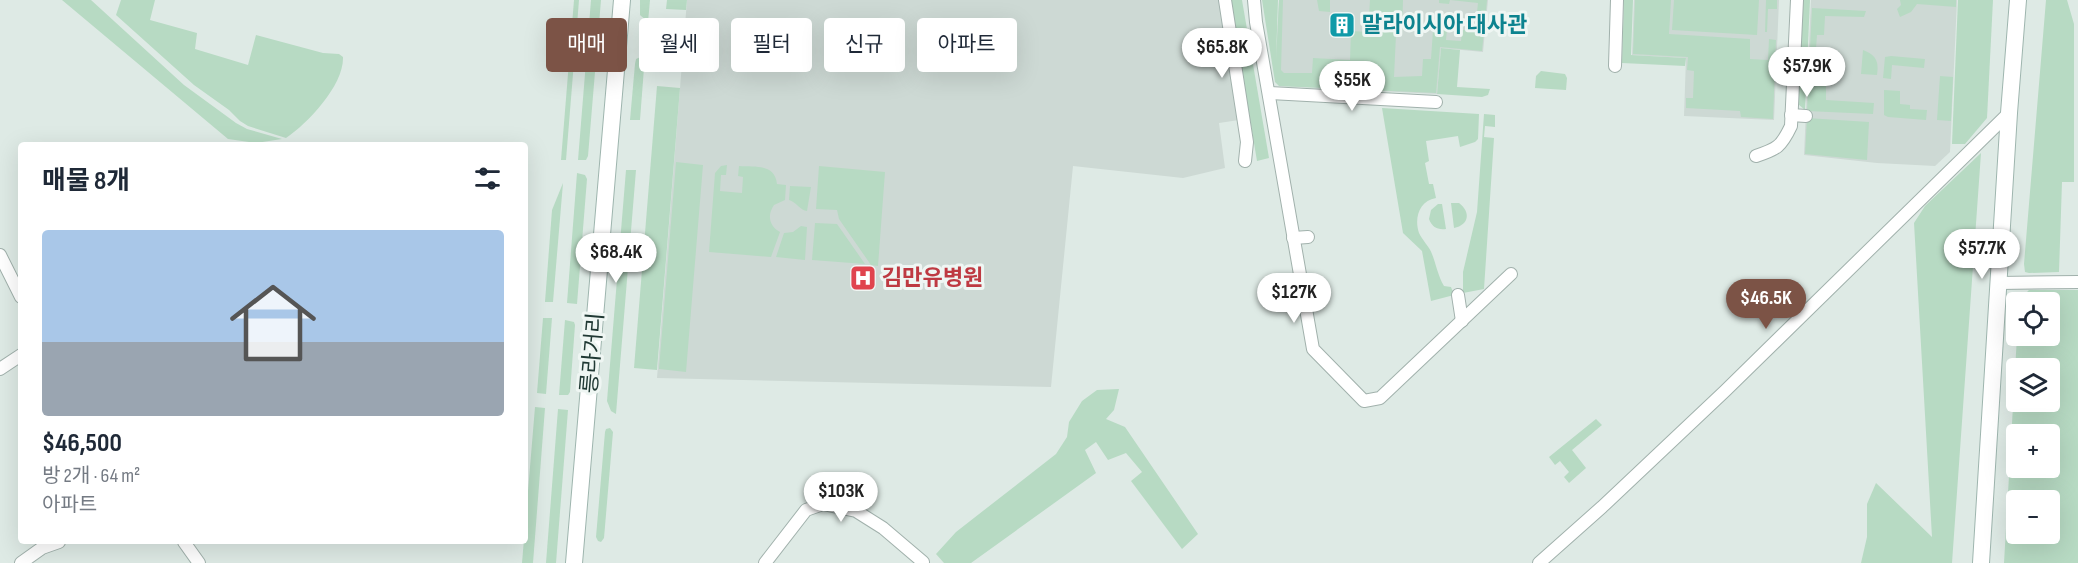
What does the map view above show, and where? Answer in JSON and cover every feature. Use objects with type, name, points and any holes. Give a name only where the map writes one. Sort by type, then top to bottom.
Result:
[{"type":"street","name":"릉라거리","points":[[574,563],[622,0]]},
{"type":"street","points":[[1225,0],[1247,142],[1245,161]]},
{"type":"street","points":[[1254,0],[1293,238],[1314,349],[1364,401],[1380,398],[1511,274]]},
{"type":"street","points":[[1615,66],[1617,0]]},
{"type":"street","points":[[1756,156],[1774,150],[1783,143],[1791,126],[1797,0]]},
{"type":"street","points":[[1981,563],[2018,0]]},
{"type":"street","points":[[1269,93],[1436,102]]},
{"type":"street","points":[[1539,563],[1725,391],[2009,113]]},
{"type":"street","points":[[1791,114],[1806,116]]},
{"type":"street","points":[[1293,238],[1308,237]]},
{"type":"street","points":[[0,255],[18,291]]},
{"type":"street","points":[[1999,283],[2078,282]]},
{"type":"street","points":[[1458,295],[1462,321]]},
{"type":"street","points":[[0,369],[18,357]]},
{"type":"street","points":[[765,563],[806,510],[822,504],[856,512],[883,528],[923,562]]},
{"type":"street","points":[[21,563],[42,548],[53,544]]},
{"type":"street","points":[[185,544],[199,563]]},
{"type":"shaded area","name":"김만유병원","points":[[687,0],[1221,0],[1239,120],[1219,123],[1225,168],[1183,178],[1073,166],[1051,387],[657,378],[681,72],[719,72],[719,18],[686,18]]},
{"type":"shaded area","points":[[1279,0],[1488,0],[1483,52],[1441,48],[1437,94],[1280,86],[1276,59]]},
{"type":"shaded area","points":[[1634,0],[1779,0],[1774,120],[1684,116],[1686,58],[1632,55]]},
{"type":"shaded area","points":[[1811,0],[1957,0],[1950,152],[1935,166],[1877,163],[1804,155]]},
{"type":"green space","points":[[62,0],[91,0],[184,85],[236,123],[247,129],[282,139],[249,142],[228,139]]},
{"type":"green space","points":[[121,0],[155,0],[150,20],[197,33],[195,49],[248,65],[256,35],[323,53],[339,54],[343,57],[342,68],[338,79],[323,102],[304,123],[286,138],[248,126],[194,85],[116,15]]},
{"type":"green space","points":[[574,0],[579,0],[578,18],[573,18]]},
{"type":"green space","points":[[591,0],[601,0],[600,18],[590,18]]},
{"type":"green space","points":[[640,0],[650,0],[648,18],[640,15]]},
{"type":"green space","points":[[667,0],[687,0],[686,10],[666,9]]},
{"type":"green space","points":[[1230,0],[1242,0],[1269,158],[1257,161]]},
{"type":"green space","points":[[1262,0],[1278,0],[1276,61],[1279,0],[1283,0],[1281,70],[1284,73],[1312,73],[1313,58],[1350,60],[1351,31],[1368,32],[1370,0],[1403,0],[1402,35],[1396,35],[1394,77],[1422,76],[1423,59],[1431,59],[1434,16],[1438,16],[1437,28],[1447,29],[1446,40],[1461,41],[1462,30],[1475,30],[1476,21],[1480,21],[1480,13],[1477,12],[1478,3],[1450,0],[1487,0],[1482,51],[1440,47],[1436,93],[1279,86],[1275,82]]},
{"type":"green space","points":[[1317,0],[1330,0],[1330,12],[1319,11]]},
{"type":"green space","points":[[1439,0],[1450,0],[1449,4],[1439,3]]},
{"type":"green space","points":[[1624,0],[1633,0],[1631,55],[1686,58],[1685,66],[1622,63]]},
{"type":"green space","points":[[1635,0],[1671,0],[1669,34],[1750,39],[1750,59],[1768,60],[1769,39],[1776,40],[1773,119],[1741,117],[1740,111],[1686,108],[1686,98],[1693,98],[1694,71],[1687,70],[1688,57],[1633,54]]},
{"type":"green space","points":[[1674,0],[1759,0],[1757,35],[1672,30]]},
{"type":"green space","points":[[1766,0],[1777,0],[1777,9],[1768,9],[1767,32],[1765,32]]},
{"type":"green space","points":[[1802,0],[1810,0],[1805,110],[1798,104]]},
{"type":"green space","points":[[1900,0],[1956,0],[1956,7],[1917,4],[1911,12],[1900,17],[1897,9],[1901,5]]},
{"type":"green space","points":[[1958,0],[1993,0],[1987,118],[1965,144],[1952,144]]},
{"type":"green space","points":[[2046,0],[2067,0],[2074,24],[2074,182],[2062,182],[2059,272],[2029,273],[2025,272],[2024,264]]},
{"type":"green space","points":[[1812,8],[1866,11],[1864,17],[1825,16],[1824,35],[1817,35],[1816,49],[1819,50],[1819,58],[1822,58],[1818,81],[1826,82],[1826,100],[1874,103],[1873,114],[1807,111]]},
{"type":"green space","points":[[1441,48],[1460,50],[1457,87],[1490,89],[1488,95],[1482,97],[1437,94]]},
{"type":"green space","points":[[1863,50],[1876,59],[1877,75],[1861,74]]},
{"type":"green space","points":[[1885,57],[1925,59],[1924,68],[1892,65],[1891,79],[1883,78]]},
{"type":"green space","points":[[639,58],[639,72],[644,72],[640,120],[630,120],[635,64],[636,59]]},
{"type":"green space","points":[[1541,71],[1565,74],[1566,90],[1535,88],[1536,76]]},
{"type":"green space","points":[[568,72],[573,72],[566,160],[561,160]]},
{"type":"green space","points":[[585,72],[595,72],[588,156],[586,160],[578,160]]},
{"type":"green space","points":[[1940,76],[1953,77],[1951,121],[1937,120]]},
{"type":"green space","points":[[657,86],[680,88],[657,370],[634,368]]},
{"type":"green space","points":[[1884,90],[1900,91],[1900,104],[1910,105],[1910,109],[1927,110],[1926,120],[1884,115]]},
{"type":"green space","points":[[1382,108],[1479,114],[1478,139],[1475,142],[1460,147],[1458,136],[1426,141],[1429,161],[1425,163],[1429,184],[1433,184],[1436,198],[1422,206],[1417,222],[1420,236],[1432,254],[1444,286],[1451,287],[1454,295],[1431,301],[1422,251],[1403,233]]},
{"type":"green space","points":[[1484,114],[1495,115],[1495,127],[1485,126],[1484,137],[1494,138],[1484,289],[1463,293],[1463,272],[1477,212]]},
{"type":"green space","points":[[1807,118],[1869,122],[1867,160],[1805,154]]},
{"type":"green space","points":[[1981,153],[1952,563],[1861,563],[1867,537],[1867,504],[1876,483],[1932,537],[1914,223],[1925,206]]},
{"type":"green space","points":[[676,162],[703,165],[686,372],[659,369]]},
{"type":"green space","points":[[727,165],[726,175],[721,175],[720,191],[742,193],[743,177],[738,176],[739,166],[769,170],[773,173],[777,184],[786,185],[785,200],[774,205],[770,213],[771,223],[780,232],[771,257],[709,252],[715,173],[721,166]]},
{"type":"green space","points":[[819,166],[885,172],[878,266],[871,265],[839,219],[837,210],[816,209]]},
{"type":"green space","points":[[626,170],[636,170],[616,414],[611,411],[607,401]]},
{"type":"green space","points":[[577,173],[585,175],[587,179],[577,304],[567,303]]},
{"type":"green space","points":[[563,183],[553,302],[545,302],[552,210]]},
{"type":"green space","points":[[790,186],[811,187],[807,211],[789,200]]},
{"type":"green space","points":[[1451,203],[1459,203],[1467,214],[1463,224],[1454,228]]},
{"type":"green space","points":[[1438,204],[1442,204],[1446,229],[1435,227],[1429,219],[1431,210]]},
{"type":"green space","points":[[815,223],[837,224],[865,264],[812,260]]},
{"type":"green space","points":[[801,226],[807,227],[805,260],[776,257],[784,233],[793,232]]},
{"type":"green space","points":[[2029,290],[2078,290],[2078,563],[2004,563],[2006,528],[2006,544],[2060,544],[2060,490],[2008,490],[2009,478],[2060,478],[2060,424],[2012,424],[2013,412],[2060,412],[2060,358],[2016,358],[2016,346],[2060,346],[2060,292],[2027,292]]},
{"type":"green space","points":[[543,318],[552,318],[546,394],[537,393]]},
{"type":"green space","points":[[565,320],[574,322],[575,325],[570,392],[568,395],[559,395]]},
{"type":"green space","points":[[1119,389],[1114,410],[1106,419],[1125,427],[1198,534],[1182,549],[1131,481],[1142,472],[1126,453],[1108,460],[1096,442],[1085,450],[1096,473],[971,563],[944,563],[936,554],[956,532],[1056,454],[1067,437],[1069,422],[1082,401],[1097,390]]},
{"type":"green space","points":[[535,407],[545,408],[533,563],[522,563],[524,544],[528,544],[528,491]]},
{"type":"green space","points":[[558,409],[568,410],[556,563],[546,563]]},
{"type":"green space","points":[[1596,419],[1602,425],[1572,450],[1586,468],[1569,483],[1564,477],[1569,472],[1560,461],[1555,465],[1549,457]]},
{"type":"green space","points":[[610,428],[613,432],[604,538],[601,542],[596,537],[605,432]]},
{"type":"place","name":"말라이시아 대사관","points":[[1342,25]]},
{"type":"place","name":"김만유병원","points":[[863,278]]}]
